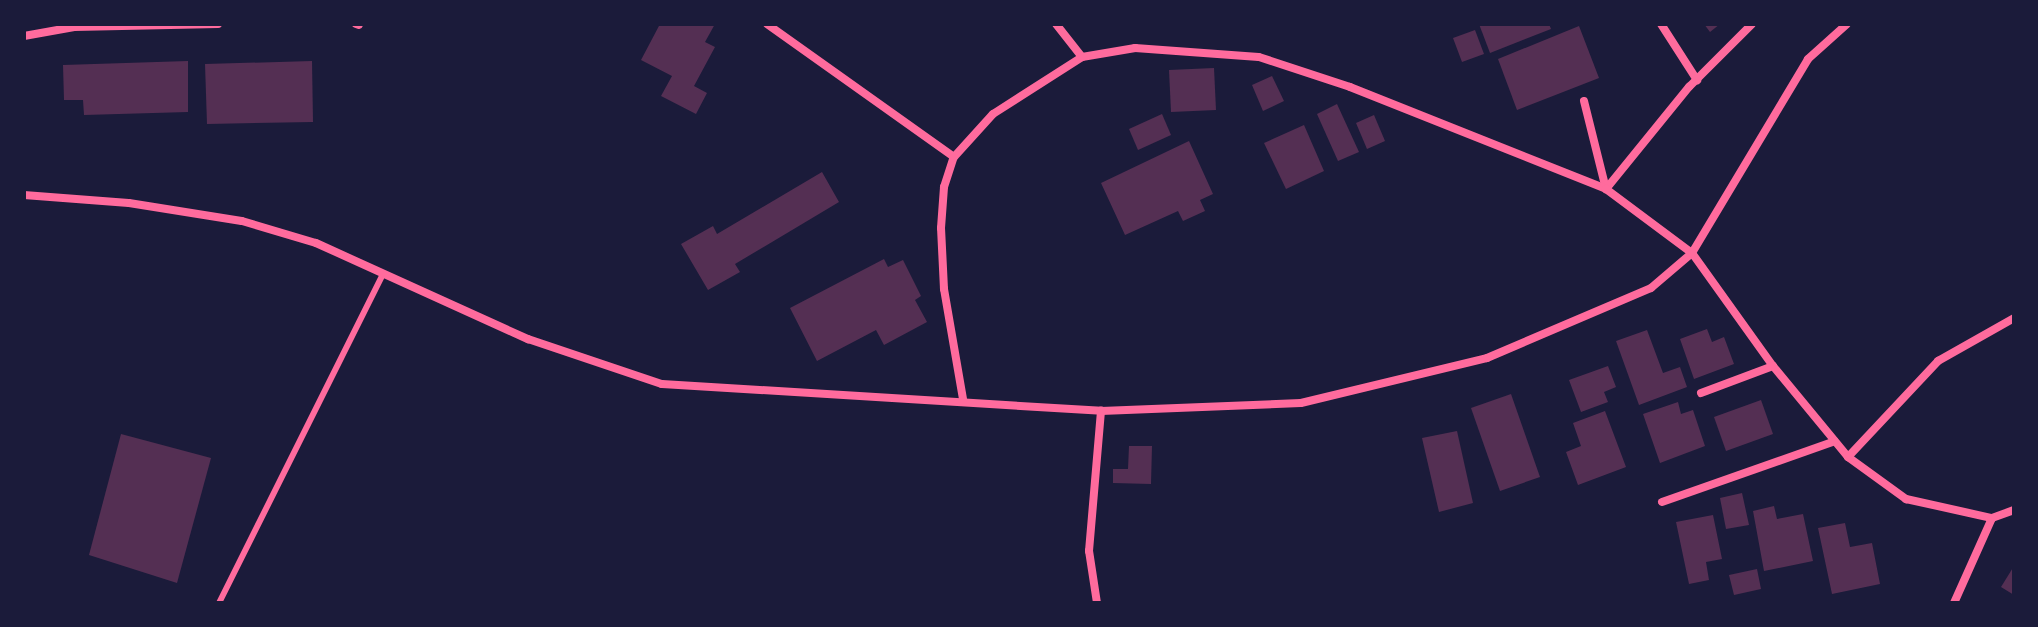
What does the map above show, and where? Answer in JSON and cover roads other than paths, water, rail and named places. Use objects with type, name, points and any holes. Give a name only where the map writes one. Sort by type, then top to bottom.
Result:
[{"type":"street","points":[[24,36],[74,27],[218,24]]},
{"type":"street","points":[[767,24],[954,157]]},
{"type":"street","points":[[1056,24],[1082,57]]},
{"type":"street","points":[[1661,24],[1697,80]]},
{"type":"street","points":[[1606,189],[1697,80],[1752,24]]},
{"type":"street","points":[[24,195],[129,203],[242,221],[316,243],[528,339],[662,384],[963,399],[1101,411],[1301,403],[1487,358],[1651,288],[1692,253],[1808,59],[1847,24]]},
{"type":"street","points":[[963,399],[944,289],[941,228],[944,187],[954,157],[993,114],[1082,57],[1135,48],[1259,57],[1364,92],[1606,189],[1692,253],[1773,366],[1848,457],[1906,499],[1992,518],[2014,510]]},
{"type":"street","points":[[1584,101],[1606,189]]},
{"type":"street","points":[[1848,457],[1938,361],[2014,318]]},
{"type":"street","points":[[1701,393],[1773,366]]},
{"type":"street","points":[[1097,603],[1089,551],[1101,411]]},
{"type":"street","points":[[1662,502],[1835,441]]},
{"type":"street","points":[[1954,603],[1992,518]]},
{"type":"lane","points":[[219,603],[383,274]]}]
